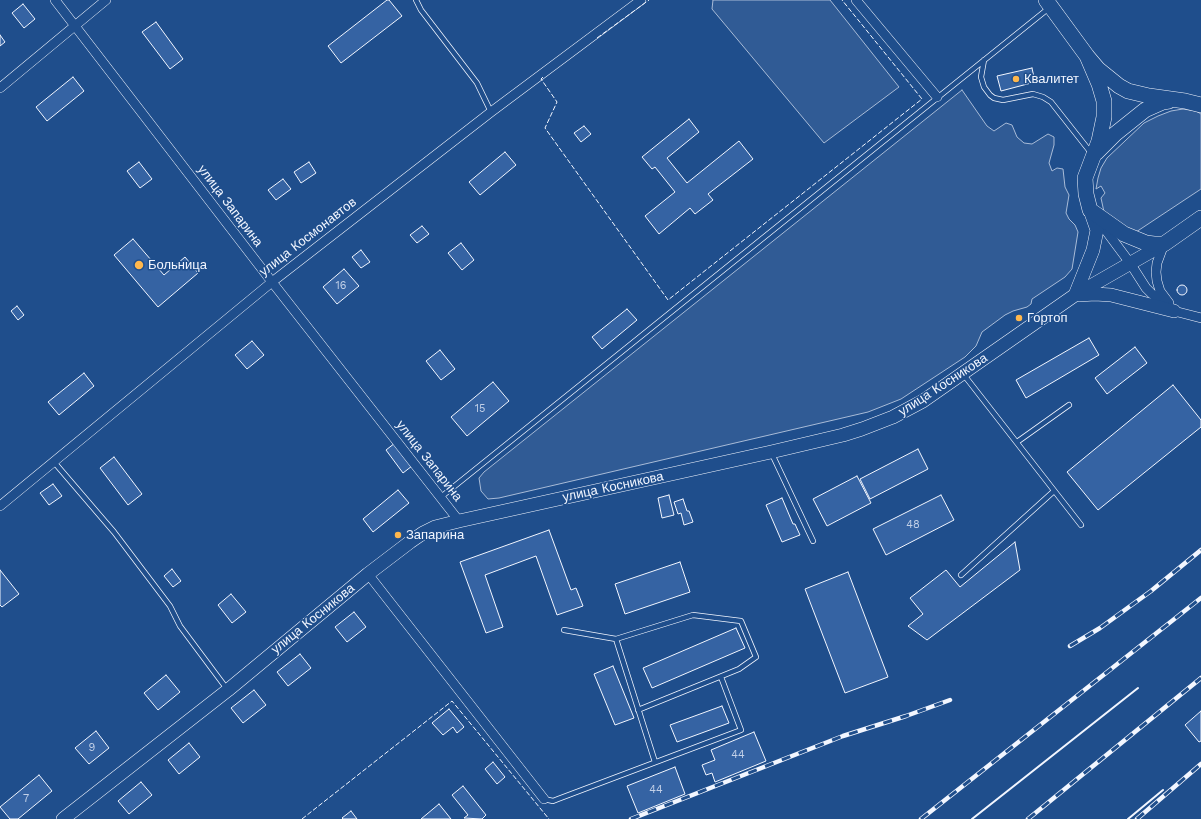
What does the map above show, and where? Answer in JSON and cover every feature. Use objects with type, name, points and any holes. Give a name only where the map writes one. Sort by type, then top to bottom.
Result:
[{"type":"main road","points":[[1048,3],[1087,56],[1109,79],[1119,86],[1138,94],[1201,105]]},
{"type":"main road","points":[[1087,56],[1099,84],[1104,101],[1102,127],[1086,178],[1086,194],[1090,210],[1124,234],[1146,243],[1164,244]]},
{"type":"main road","points":[[1093,156],[1115,134],[1145,110],[1163,102],[1174,100]]},
{"type":"main road","name":"улица Косникова","points":[[1164,244],[1201,218]]},
{"type":"street","name":"улица Запарина","points":[[55,0],[272,282],[441,496],[459,521]]},
{"type":"street","points":[[0,88],[106,0]]},
{"type":"street","name":"улица Космонавтов","points":[[0,506],[272,282],[491,112],[640,0]]},
{"type":"street","points":[[856,0],[937,97]]},
{"type":"street","points":[[1090,210],[1130,263],[1146,288],[1174,311]]},
{"type":"street","points":[[1090,210],[1097,230],[1093,250],[1075,295],[1111,295],[1201,318]]},
{"type":"street","points":[[1164,244],[1157,263],[1157,281],[1160,292],[1174,311]]},
{"type":"street","name":"улица Косникова","points":[[64,819],[228,690],[368,574],[410,542],[435,527],[843,435],[893,417],[923,401],[1075,295],[1164,244]]},
{"type":"street","points":[[368,574],[544,799]]},
{"type":"lane","points":[[416,0],[421,10],[477,83],[491,112]]},
{"type":"lane","points":[[441,496],[984,60],[1048,3]]},
{"type":"lane","points":[[984,60],[981,77],[984,87],[990,95],[1003,100],[1033,94],[1043,97],[1051,102],[1093,156]]},
{"type":"lane","points":[[963,373],[1081,525]]},
{"type":"lane","points":[[1017,442],[1069,405]]},
{"type":"lane","points":[[771,452],[813,541]]},
{"type":"lane","points":[[54,462],[114,532],[170,606],[180,626],[228,690]]},
{"type":"lane","points":[[961,575],[1054,492]]},
{"type":"lane","points":[[564,630],[616,639],[693,615],[741,621],[756,657],[739,669],[638,710]]},
{"type":"lane","points":[[616,639],[655,762]]},
{"type":"lane","points":[[544,799],[553,801],[741,730],[721,677]]},
{"type":"shaded area","points":[[713,0],[830,0],[899,87],[824,143],[712,9]]},
{"type":"shaded area","points":[[962,90],[987,126],[994,131],[1006,123],[1012,125],[1017,137],[1024,143],[1032,144],[1048,134],[1054,137],[1054,145],[1049,163],[1052,171],[1057,168],[1063,169],[1065,187],[1069,195],[1066,213],[1075,225],[1078,232],[1072,269],[1065,277],[1032,299],[1031,304],[1027,307],[1005,315],[982,332],[976,346],[965,357],[901,399],[868,412],[499,498],[488,499],[481,491],[479,478],[484,472]]},
{"type":"shaded area","points":[[1183,109],[1196,111],[1201,114],[1201,189],[1133,234],[1104,212],[1101,198],[1105,193],[1101,186],[1096,189],[1101,168],[1107,158],[1144,123],[1171,111]]},
{"type":"building","points":[[387,0],[389,0],[402,16],[341,63],[328,46]]},
{"type":"building","points":[[23,4],[35,19],[24,28],[12,13]]},
{"type":"building","points":[[156,22],[183,59],[170,69],[142,32]]},
{"type":"building","points":[[0,35],[5,42],[0,46]]},
{"type":"building","name":"Квалитет","points":[[1032,68],[1035,82],[1001,91],[997,76]]},
{"type":"building","points":[[73,77],[84,91],[47,121],[36,107]]},
{"type":"building","points":[[689,119],[699,132],[667,158],[687,183],[739,141],[753,159],[708,194],[713,200],[695,214],[690,208],[659,234],[645,216],[675,192],[655,167],[652,169],[642,157]]},
{"type":"building","points":[[584,126],[591,134],[581,142],[574,133]]},
{"type":"building","points":[[505,152],[516,165],[480,195],[469,182]]},
{"type":"building","points":[[139,162],[152,179],[140,188],[127,171]]},
{"type":"building","points":[[309,162],[316,173],[301,183],[294,172]]},
{"type":"building","points":[[283,179],[291,189],[276,200],[268,190]]},
{"type":"building","points":[[422,226],[429,234],[417,243],[410,235]]},
{"type":"building","name":"Больница","points":[[133,239],[164,275],[185,257],[198,273],[158,307],[114,255]]},
{"type":"building","points":[[461,243],[474,260],[462,270],[448,253]]},
{"type":"building","points":[[361,250],[370,262],[361,268],[352,257]]},
{"type":"building","points":[[344,269],[359,286],[337,304],[323,287]]},
{"type":"building","points":[[1180,285],[1184,285],[1186,286],[1186,294],[1180,295],[1177,292],[1177,288]]},
{"type":"building","points":[[17,306],[24,315],[18,320],[11,311]]},
{"type":"building","points":[[627,309],[637,320],[602,349],[592,337]]},
{"type":"building","points":[[1089,338],[1099,355],[1026,398],[1016,380]]},
{"type":"building","points":[[252,341],[264,355],[247,369],[235,355]]},
{"type":"building","points":[[1135,347],[1147,363],[1107,394],[1095,378]]},
{"type":"building","points":[[440,350],[455,369],[441,380],[426,361]]},
{"type":"building","points":[[84,373],[94,386],[59,415],[48,402]]},
{"type":"building","points":[[493,382],[509,401],[467,436],[451,417]]},
{"type":"building","points":[[1173,385],[1201,420],[1201,427],[1098,510],[1067,472]]},
{"type":"building","points":[[395,443],[412,466],[403,473],[386,450]]},
{"type":"building","points":[[918,449],[928,469],[870,499],[860,479]]},
{"type":"building","points":[[114,457],[142,494],[128,505],[100,468]]},
{"type":"building","points":[[857,476],[871,503],[827,526],[813,499]]},
{"type":"building","points":[[53,484],[62,496],[49,505],[40,493]]},
{"type":"building","points":[[398,490],[409,503],[373,532],[363,519]]},
{"type":"building","points":[[669,495],[674,515],[662,518],[658,498]]},
{"type":"building","points":[[941,495],[954,520],[886,555],[873,529]]},
{"type":"building","points":[[782,498],[793,524],[795,524],[800,535],[782,542],[766,505]]},
{"type":"building","points":[[683,499],[693,522],[684,525],[681,513],[678,514],[674,502]]},
{"type":"building","points":[[549,530],[571,590],[576,588],[583,606],[557,615],[536,556],[485,575],[503,627],[486,633],[460,562]]},
{"type":"building","points":[[1015,542],[1020,570],[927,640],[908,626],[923,614],[910,598],[946,570],[960,587]]},
{"type":"building","points":[[680,562],[690,592],[625,614],[615,584]]},
{"type":"building","points":[[172,569],[181,581],[173,587],[164,576]]},
{"type":"building","points":[[0,570],[19,594],[2,607],[0,605]]},
{"type":"building","points":[[848,572],[888,677],[845,693],[805,589]]},
{"type":"building","points":[[231,594],[246,612],[232,623],[218,605]]},
{"type":"building","points":[[354,612],[366,627],[347,642],[335,627]]},
{"type":"building","points":[[736,628],[745,648],[652,688],[643,668]]},
{"type":"building","points":[[300,654],[311,668],[288,686],[277,672]]},
{"type":"building","points":[[613,666],[634,718],[615,725],[594,674]]},
{"type":"building","points":[[166,675],[180,692],[158,710],[144,693]]},
{"type":"building","points":[[254,690],[266,705],[243,723],[231,708]]},
{"type":"building","points":[[722,706],[729,723],[677,742],[670,725]]},
{"type":"building","points":[[449,709],[464,727],[457,733],[453,727],[443,735],[432,723]]},
{"type":"building","points":[[1201,711],[1201,741],[1199,742],[1185,725]]},
{"type":"building","points":[[96,731],[109,748],[89,764],[75,748]]},
{"type":"building","points":[[754,732],[766,761],[715,782],[712,773],[706,775],[702,765],[715,760],[711,750]]},
{"type":"building","points":[[189,743],[200,757],[179,774],[168,760]]},
{"type":"building","points":[[493,762],[505,777],[497,784],[485,769]]},
{"type":"building","points":[[675,767],[685,794],[638,813],[627,786]]},
{"type":"building","points":[[39,775],[52,791],[18,819],[10,819],[0,807]]},
{"type":"building","points":[[141,782],[152,795],[129,814],[118,801]]},
{"type":"building","points":[[463,786],[486,815],[482,819],[464,818],[468,815],[452,795]]},
{"type":"building","points":[[439,804],[451,819],[421,819]]},
{"type":"building","points":[[351,811],[357,819],[342,818]]},
{"type":"railway","points":[[1070,646],[1100,628],[1151,591],[1201,550]]},
{"type":"railway","points":[[921,819],[1201,598]]},
{"type":"railway","points":[[1028,819],[1201,678]]},
{"type":"railway","points":[[631,819],[843,736],[950,700]]},
{"type":"railway","points":[[1137,819],[1201,764]]},
{"type":"fence","points":[[597,38],[649,0]]},
{"type":"fence","points":[[543,77],[541,79],[557,102],[545,128],[668,300],[922,99],[842,0]]},
{"type":"fence","points":[[302,819],[452,701],[549,819]]},
{"type":"wall","points":[[972,819],[1138,688]]},
{"type":"wall","points":[[1128,819],[1163,790]]},
{"type":"place","name":"Квалитет","points":[[1016,79]]},
{"type":"place","name":"Больница","points":[[139,265]]},
{"type":"place","name":"Гортоп","points":[[1019,318]]},
{"type":"place","name":"Запарина","points":[[398,535]]}]
